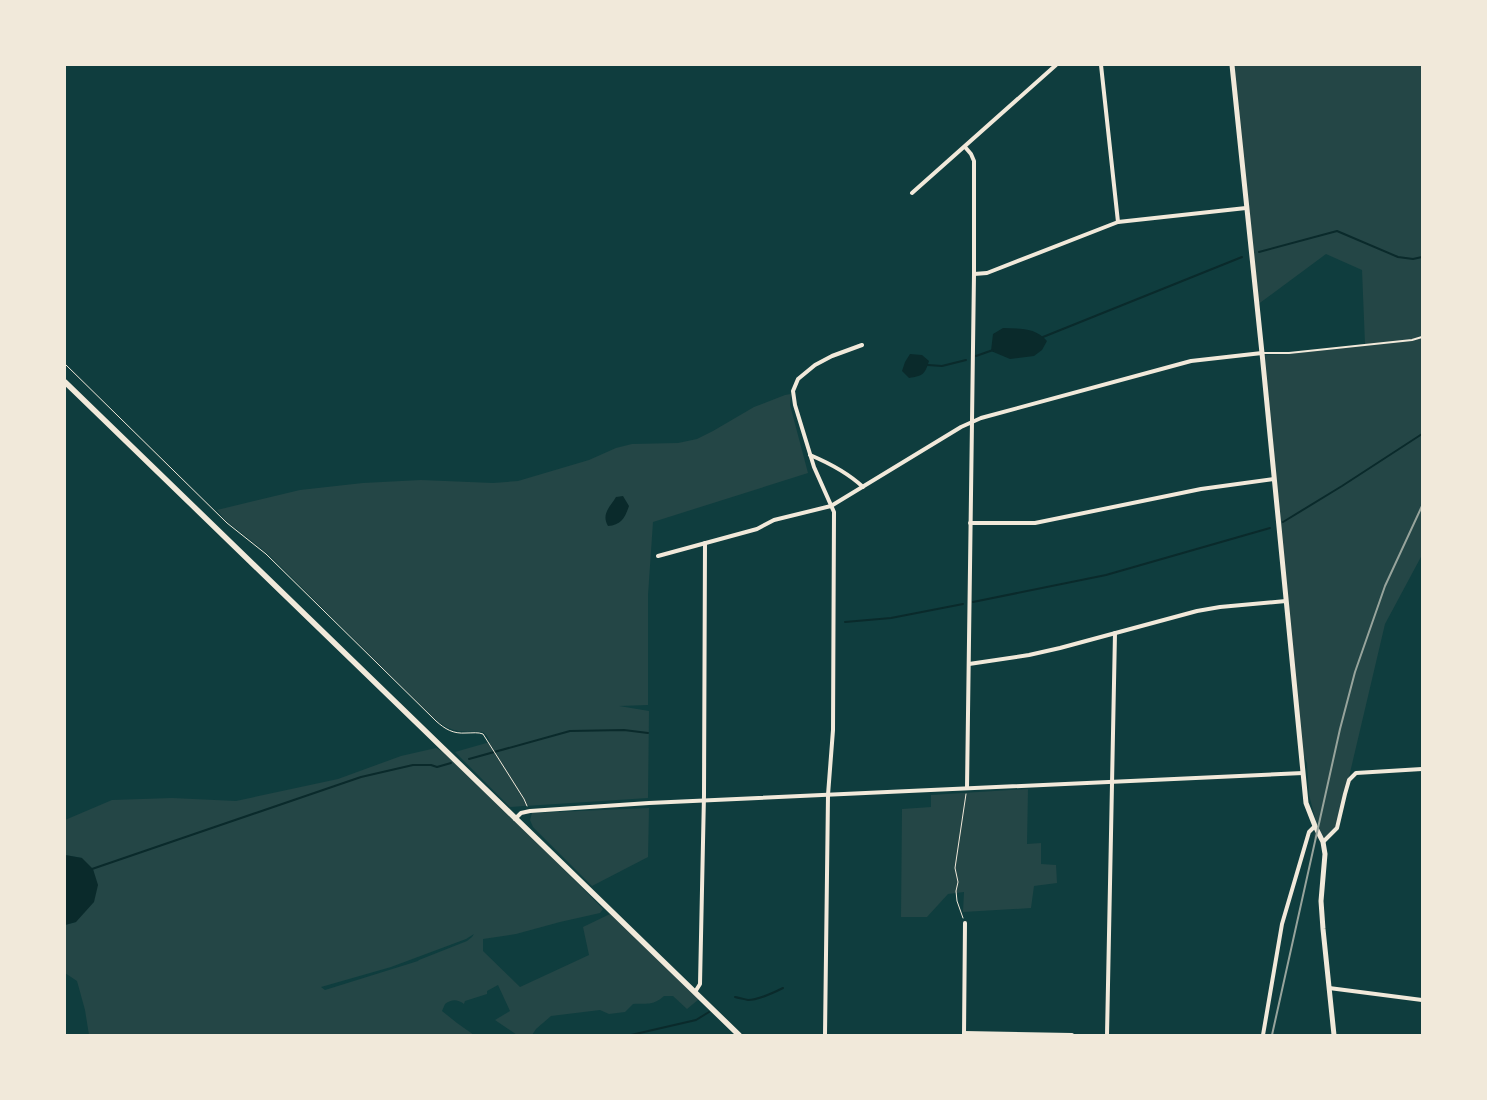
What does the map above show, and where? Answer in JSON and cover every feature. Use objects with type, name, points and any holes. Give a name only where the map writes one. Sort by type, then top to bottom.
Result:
[{"type":"main road","points":[[1232,65],[1306,803],[1314,826],[1323,842],[1325,854],[1321,901],[1322,928],[1334,1035]]},
{"type":"main road","points":[[65,382],[739,1035]]},
{"type":"street","points":[[912,193],[1056,65]]},
{"type":"street","points":[[1101,65],[1118,222]]},
{"type":"street","points":[[965,147],[974,161],[967,788]]},
{"type":"street","points":[[974,274],[987,274],[1118,222],[1246,208]]},
{"type":"street","points":[[825,1035],[828,795],[833,730],[834,512],[810,455],[795,405],[793,391],[798,379],[815,365],[832,356],[862,345]]},
{"type":"street","points":[[658,556],[756,529],[774,520],[831,506],[971,422],[1191,361],[1262,353]]},
{"type":"street","points":[[810,455],[854,479],[862,487]]},
{"type":"street","points":[[970,523],[1035,523],[1200,489],[1274,479]]},
{"type":"street","points":[[695,992],[700,984],[704,801],[705,543]]},
{"type":"street","points":[[969,664],[1029,655],[1197,611],[1286,601]]},
{"type":"street","points":[[1107,1035],[1114,633]]},
{"type":"street","points":[[1323,842],[1337,828],[1345,794],[1350,780],[1356,773],[1422,769]]},
{"type":"street","points":[[515,819],[521,813],[528,811],[649,803],[1303,773]]},
{"type":"street","points":[[1264,1035],[1282,924],[1309,832],[1314,826]]},
{"type":"street","points":[[965,923],[964,1034],[1072,1035]]},
{"type":"street","points":[[1329,988],[1422,1000]]},
{"type":"lane","points":[[1262,353],[1289,353],[1402,341],[1422,337]]},
{"type":"path","points":[[65,364],[227,523],[266,554],[445,729],[454,733],[484,734],[524,799],[528,811]]},
{"type":"path","points":[[965,923],[957,901],[956,891],[958,882],[955,868],[967,788]]},
{"type":"shaded area","points":[[1232,65],[1422,65],[1422,555],[1385,624],[1337,828],[1326,840],[1314,838],[1316,821],[1309,795],[1307,763],[1300,748],[1265,355],[1290,354],[1365,344],[1362,270],[1326,254],[1257,305]]},
{"type":"shaded area","points":[[1003,328],[1032,331],[1047,341],[1042,350],[1034,356],[1010,359],[991,351],[993,334]]},
{"type":"shaded area","points":[[910,354],[922,355],[929,361],[923,374],[909,378],[902,371]]},
{"type":"shaded area","points":[[791,394],[790,405],[808,473],[653,522],[648,595],[648,705],[619,706],[649,711],[648,798],[510,807],[455,752],[490,742],[487,736],[483,732],[453,730],[436,720],[267,553],[225,520],[217,510],[300,490],[363,483],[421,480],[493,483],[518,481],[589,460],[616,448],[632,444],[678,443],[697,439],[754,407]]},
{"type":"shaded area","points":[[623,496],[629,506],[626,514],[619,522],[608,526],[605,518],[607,511],[616,497]]},
{"type":"shaded area","points":[[436,748],[447,754],[603,909],[600,913],[516,934],[483,939],[483,951],[520,987],[589,955],[583,927],[610,914],[699,999],[687,1009],[673,996],[664,996],[653,1003],[633,1004],[625,1012],[609,1014],[600,1010],[551,1016],[532,1035],[517,1035],[495,1020],[510,1011],[498,985],[487,991],[487,994],[465,1001],[464,1004],[454,1000],[445,1004],[442,1011],[474,1035],[89,1035],[85,1010],[77,981],[65,973],[65,925],[76,922],[82,858],[65,855],[65,820],[112,800],[172,798],[236,801],[338,779],[401,756]],"holes":[[[474,934],[467,941],[418,961],[325,990],[321,987],[391,967],[466,939]]]},
{"type":"shaded area","points":[[1028,789],[1027,844],[1041,843],[1041,864],[1056,865],[1057,883],[1034,886],[1031,908],[963,912],[964,892],[948,894],[927,917],[901,917],[902,809],[931,807],[931,795]]},
{"type":"shaded area","points":[[649,808],[648,857],[592,886],[533,827],[530,820],[532,813]]},
{"type":"shaded area","points":[[65,855],[82,858],[93,869],[98,885],[94,902],[76,922],[65,925]]},
{"type":"waterway","points":[[1259,252],[1337,231],[1398,257],[1413,259],[1422,257]]},
{"type":"waterway","points":[[1043,337],[1242,257]]},
{"type":"waterway","points":[[976,356],[993,350]]},
{"type":"waterway","points":[[928,365],[942,366],[966,360]]},
{"type":"waterway","points":[[1283,522],[1422,434]]},
{"type":"waterway","points":[[973,602],[1106,575],[1270,528]]},
{"type":"waterway","points":[[845,622],[891,618],[963,604]]},
{"type":"waterway","points":[[469,759],[570,731],[624,730],[648,733]]},
{"type":"waterway","points":[[92,869],[361,777],[413,765],[437,767],[451,763]]},
{"type":"waterway","points":[[735,997],[752,1000],[783,988]]},
{"type":"waterway","points":[[631,1035],[696,1020],[709,1012]]},
{"type":"railway","points":[[1272,1035],[1340,729],[1355,672],[1385,586],[1422,506]]}]
